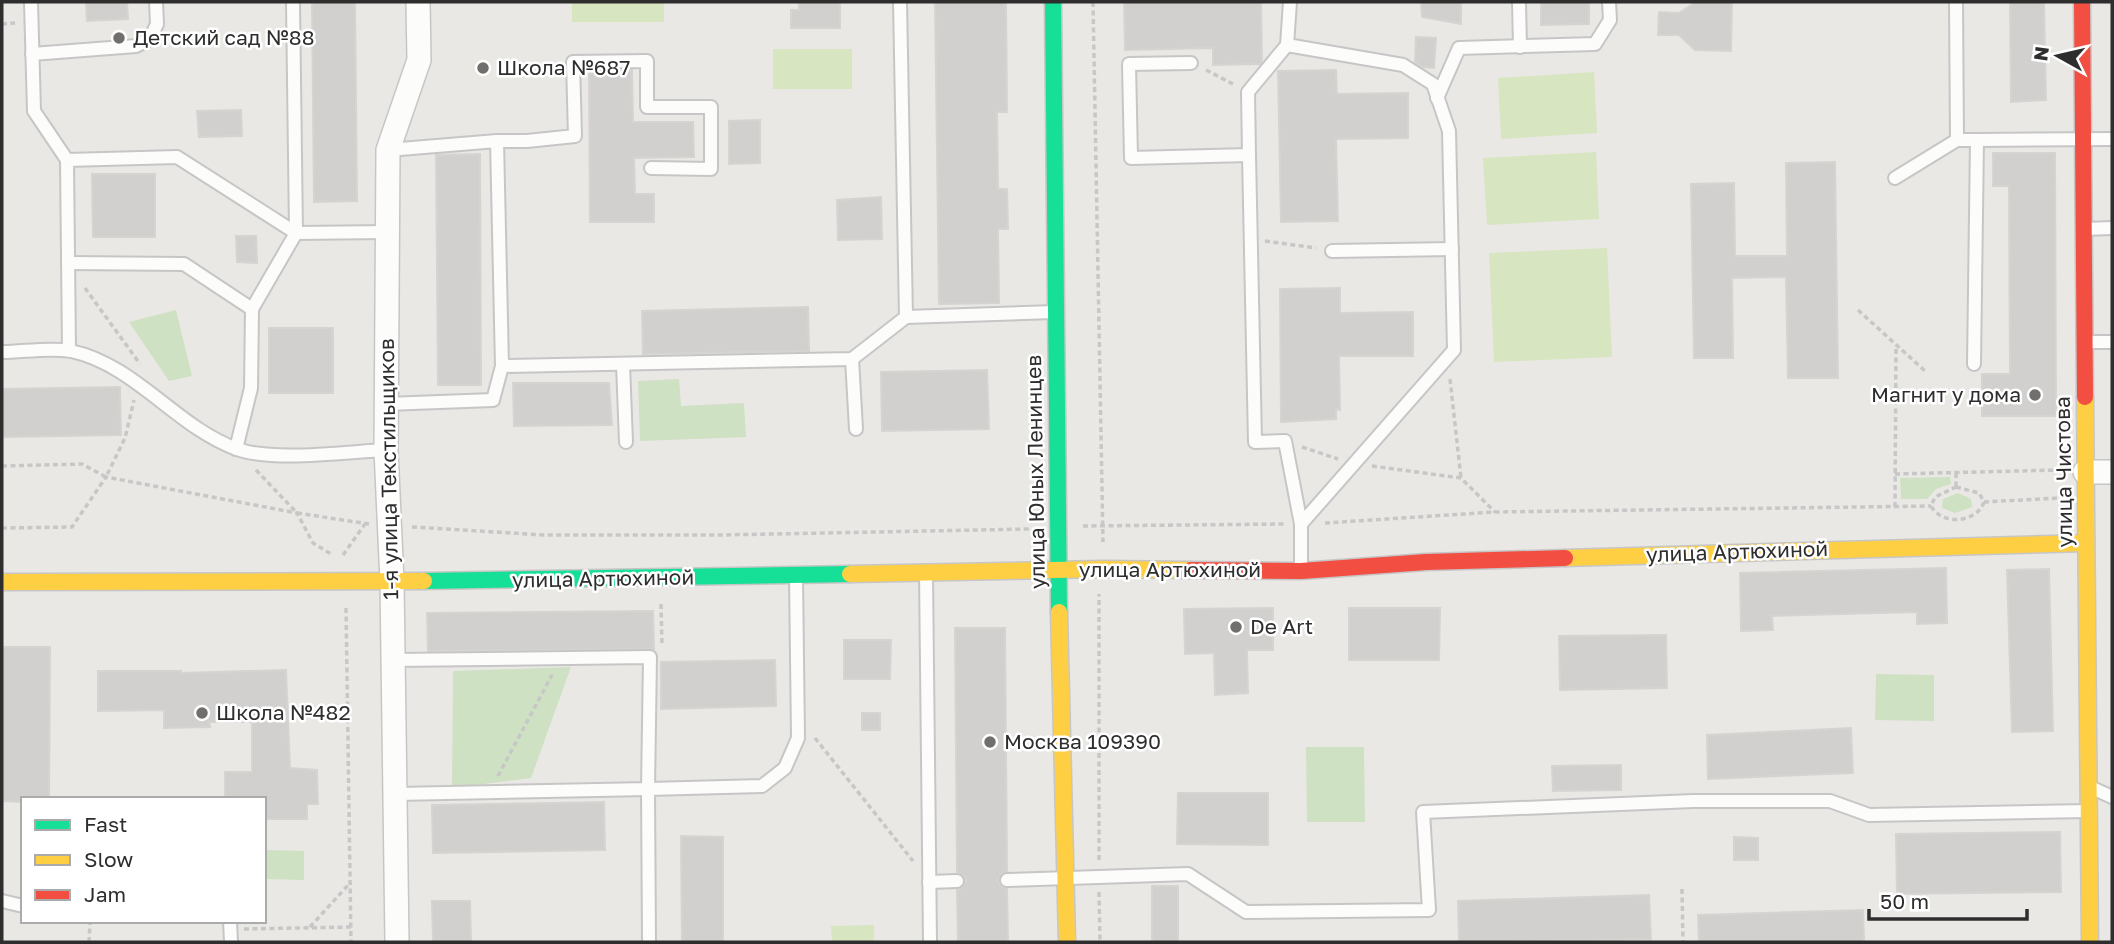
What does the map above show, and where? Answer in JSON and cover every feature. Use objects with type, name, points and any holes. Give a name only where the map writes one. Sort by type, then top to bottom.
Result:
[{"type":"street","name":"1-я улица Текстильщиков","points":[[397,942],[396,794],[386,450],[387,150],[419,60],[418,2]]},
{"type":"street","name":"улица Юных Ленинцев","points":[[1053,2],[1058,570],[1067,942]]},
{"type":"street","name":"улица Чистова","points":[[2081,2],[2084,342],[2075,471],[2086,542],[2090,942]]},
{"type":"street","points":[[2075,471],[2112,472]]},
{"type":"street","name":"улица Артюхиной","points":[[2,582],[391,582],[1103,569],[1301,570],[1440,561],[2086,542]]},
{"type":"lane","points":[[31,2],[34,111],[66,160],[69,350]]},
{"type":"lane","points":[[32,54],[136,46],[150,39],[157,24],[156,2]]},
{"type":"lane","points":[[236,449],[251,388],[252,309],[296,233],[293,2]]},
{"type":"lane","points":[[900,2],[906,317]]},
{"type":"lane","points":[[1290,2],[1287,45],[1248,92],[1249,155],[1255,442],[1285,441],[1301,524],[1301,570]]},
{"type":"lane","points":[[1518,2],[1520,47]]},
{"type":"lane","points":[[1437,98],[1459,48],[1595,44],[1610,20],[1609,2]]},
{"type":"lane","points":[[1956,2],[1957,140]]},
{"type":"lane","points":[[1287,45],[1403,65],[1433,84],[1449,131],[1454,350],[1301,524]]},
{"type":"lane","points":[[387,150],[576,136],[573,62],[647,61],[647,107],[711,107],[711,169],[651,168]]},
{"type":"lane","points":[[1191,63],[1129,64],[1131,158],[1249,155]]},
{"type":"lane","points":[[1895,178],[1957,140],[2112,138]]},
{"type":"lane","points":[[1974,364],[1977,140]]},
{"type":"lane","points":[[386,404],[493,400],[502,366],[497,141]]},
{"type":"lane","points":[[66,160],[177,157],[296,233],[387,232]]},
{"type":"lane","points":[[2084,229],[2112,228]]},
{"type":"lane","points":[[1332,251],[1452,249]]},
{"type":"lane","points":[[68,263],[184,264],[252,309]]},
{"type":"lane","points":[[502,366],[852,359],[906,317],[1056,312]]},
{"type":"lane","points":[[2084,342],[2112,342]]},
{"type":"lane","points":[[2,352],[69,350],[99,359],[143,379],[203,431],[236,449],[266,455],[386,450]]},
{"type":"lane","points":[[852,359],[856,429]]},
{"type":"lane","points":[[624,364],[626,442]]},
{"type":"lane","points":[[926,573],[930,942]]},
{"type":"lane","points":[[396,794],[762,786],[785,768],[798,738],[796,576]]},
{"type":"lane","points":[[392,660],[650,657],[649,942]]},
{"type":"lane","points":[[2087,786],[2112,797]]},
{"type":"lane","points":[[1007,880],[1188,874],[1246,912],[1429,910],[1423,812],[1693,801],[1830,801],[1869,815],[2088,811]]},
{"type":"lane","points":[[929,882],[957,881]]},
{"type":"lane","points":[[2,901],[21,906]]},
{"type":"path","points":[[1093,2],[1103,569]]},
{"type":"path","points":[[2,24],[15,23]]},
{"type":"path","points":[[1191,63],[1248,92]]},
{"type":"path","points":[[1251,239],[1332,251]]},
{"type":"path","points":[[2,528],[72,527],[106,477],[125,438],[143,379],[68,263]]},
{"type":"path","points":[[1858,310],[1925,371]]},
{"type":"path","points":[[1895,507],[1896,346]]},
{"type":"path","points":[[1447,357],[1461,478],[1495,512]]},
{"type":"path","points":[[236,449],[297,513],[313,543],[340,560],[345,582],[351,942]]},
{"type":"path","points":[[2,466],[82,464],[106,477],[365,524],[545,535],[720,535],[1058,528],[1102,524],[1301,524],[1495,512],[1931,506]]},
{"type":"path","points":[[1895,474],[2075,471]]},
{"type":"path","points":[[1956,473],[1956,487]]},
{"type":"path","points":[[1931,506],[1942,491],[1956,487],[1979,493],[1984,502]]},
{"type":"path","points":[[1984,502],[2064,498]]},
{"type":"path","points":[[1931,506],[1937,514],[1959,520],[1979,510],[1984,502]]},
{"type":"path","points":[[650,657],[662,652],[661,594]]},
{"type":"path","points":[[1099,594],[1100,942]]},
{"type":"path","points":[[489,794],[561,657]]},
{"type":"path","points":[[798,717],[929,882]]},
{"type":"path","points":[[310,927],[350,883]]},
{"type":"path","points":[[1682,889],[1683,942]]},
{"type":"path","points":[[89,942],[90,923]]},
{"type":"path","points":[[231,931],[351,927]]},
{"type":"green space","points":[[572,2],[664,2],[664,22],[572,22]]},
{"type":"green space","points":[[773,49],[852,49],[852,89],[773,89]]},
{"type":"green space","points":[[1594,72],[1597,133],[1501,139],[1498,78]]},
{"type":"green space","points":[[1596,152],[1599,219],[1487,225],[1483,158]]},
{"type":"green space","points":[[1607,248],[1612,357],[1494,362],[1489,253]]},
{"type":"green space","points":[[176,310],[192,376],[169,381],[129,322]]},
{"type":"green space","points":[[679,379],[681,406],[744,403],[746,437],[640,441],[638,381]]},
{"type":"green space","points":[[1950,477],[1951,484],[1936,489],[1927,499],[1901,499],[1900,478]]},
{"type":"green space","points":[[1958,493],[1971,499],[1972,507],[1955,513],[1942,508],[1943,499]]},
{"type":"green space","points":[[571,667],[531,778],[452,788],[453,671]]},
{"type":"green space","points":[[1876,674],[1934,675],[1934,721],[1875,720]]},
{"type":"green space","points":[[1306,747],[1364,747],[1365,822],[1307,822]]},
{"type":"green space","points":[[266,850],[304,851],[304,880],[266,879]]},
{"type":"green space","points":[[874,925],[874,942],[832,942],[831,926]]},
{"type":"building","points":[[86,2],[127,2],[128,19],[87,21]]},
{"type":"building","points":[[312,2],[355,2],[357,201],[314,202]]},
{"type":"building","points":[[799,2],[840,2],[840,28],[791,28],[791,10],[799,10]]},
{"type":"building","points":[[935,2],[1006,2],[1007,112],[997,112],[998,189],[1007,189],[1008,229],[998,229],[999,303],[939,304]]},
{"type":"building","points":[[1124,2],[1261,2],[1262,61],[1260,64],[1213,65],[1213,48],[1125,50]]},
{"type":"building","points":[[1421,2],[1461,2],[1461,24],[1422,17]]},
{"type":"building","points":[[1541,2],[1589,2],[1589,24],[1541,25]]},
{"type":"building","points":[[1696,2],[1732,2],[1731,51],[1695,50],[1679,35],[1658,35],[1659,12],[1679,13]]},
{"type":"building","points":[[2010,2],[2044,2],[2046,100],[2011,102]]},
{"type":"building","points":[[1416,37],[1436,38],[1434,68],[1423,67],[1415,62]]},
{"type":"building","points":[[632,70],[633,122],[693,122],[694,157],[634,158],[635,194],[654,194],[654,222],[590,222],[589,71]]},
{"type":"building","points":[[1336,70],[1337,94],[1408,93],[1408,138],[1336,139],[1338,221],[1281,222],[1278,71]]},
{"type":"building","points":[[241,110],[242,136],[199,137],[197,111]]},
{"type":"building","points":[[760,120],[760,163],[729,164],[729,121]]},
{"type":"building","points":[[1993,153],[2055,153],[2056,416],[1982,416],[1982,374],[2010,374],[2009,186],[1993,186]]},
{"type":"building","points":[[480,154],[481,385],[438,385],[436,155]]},
{"type":"building","points":[[1835,162],[1838,378],[1788,378],[1786,277],[1732,278],[1733,358],[1694,358],[1691,184],[1734,183],[1735,256],[1787,256],[1786,163]]},
{"type":"building","points":[[92,174],[155,174],[155,237],[93,237]]},
{"type":"building","points":[[881,197],[882,239],[838,240],[837,200]]},
{"type":"building","points":[[236,236],[256,236],[257,263],[237,262]]},
{"type":"building","points":[[1340,288],[1340,313],[1413,312],[1413,356],[1339,356],[1340,410],[1336,409],[1336,419],[1281,422],[1280,289]]},
{"type":"building","points":[[808,307],[809,351],[643,354],[642,311]]},
{"type":"building","points":[[269,328],[333,328],[333,393],[269,393]]},
{"type":"building","points":[[987,370],[989,429],[882,431],[881,372]]},
{"type":"building","points":[[513,383],[609,383],[612,425],[514,426]]},
{"type":"building","points":[[120,387],[121,435],[2,437],[2,389]]},
{"type":"building","points":[[1946,568],[1947,623],[1917,624],[1917,612],[1772,616],[1773,630],[1741,631],[1740,573]]},
{"type":"building","points":[[2049,569],[2053,731],[2012,732],[2007,570]]},
{"type":"building","points":[[1273,608],[1273,650],[1247,650],[1248,693],[1215,695],[1214,653],[1185,654],[1184,609]]},
{"type":"building","points":[[1349,608],[1440,608],[1439,660],[1349,660]]},
{"type":"building","points":[[653,611],[654,649],[428,651],[427,613]]},
{"type":"building","points":[[955,628],[1005,628],[1007,871],[1002,873],[998,880],[1000,885],[1007,889],[1008,942],[958,942],[957,890],[962,888],[966,881],[964,876],[957,872]]},
{"type":"building","points":[[1666,635],[1667,688],[1560,690],[1559,636]]},
{"type":"building","points":[[844,640],[891,640],[890,679],[844,679]]},
{"type":"building","points":[[2,647],[50,647],[49,797],[21,797],[21,802],[2,801]]},
{"type":"building","points":[[775,660],[776,706],[661,709],[661,662]]},
{"type":"building","points":[[286,670],[290,768],[317,770],[318,804],[307,804],[307,819],[266,819],[266,797],[225,797],[225,772],[252,772],[252,722],[209,722],[210,727],[164,728],[164,710],[98,711],[98,671],[181,673]]},
{"type":"building","points":[[862,713],[880,713],[880,730],[862,730]]},
{"type":"building","points":[[1851,728],[1853,773],[1708,779],[1707,735]]},
{"type":"building","points":[[1621,765],[1621,790],[1553,791],[1552,766]]},
{"type":"building","points":[[1178,793],[1268,793],[1268,845],[1177,844]]},
{"type":"building","points":[[604,802],[605,850],[433,853],[432,805]]},
{"type":"building","points":[[2060,832],[2061,892],[1897,894],[1896,834]]},
{"type":"building","points":[[681,836],[723,837],[723,942],[682,942]]},
{"type":"building","points":[[1734,837],[1758,838],[1758,860],[1734,860]]},
{"type":"building","points":[[1152,886],[1178,886],[1178,942],[1152,942]]},
{"type":"building","points":[[1649,895],[1651,939],[1459,942],[1458,901]]},
{"type":"building","points":[[432,901],[470,901],[471,942],[433,942]]},
{"type":"building","points":[[1863,910],[1864,942],[1699,942],[1698,915]]},
{"type":"traffic: fast","points":[[1053,2],[1059,612]]},
{"type":"traffic: fast","points":[[424,581],[850,574]]},
{"type":"traffic: slow","points":[[2085,397],[2090,942]]},
{"type":"traffic: slow","points":[[1565,558],[2086,543]]},
{"type":"traffic: slow","points":[[850,574],[1191,570]]},
{"type":"traffic: slow","points":[[2,582],[424,581]]},
{"type":"traffic: slow","points":[[1059,612],[1067,942]]},
{"type":"traffic: jam","points":[[2082,2],[2085,397]]},
{"type":"traffic: jam","points":[[1191,570],[1301,571],[1426,562],[1565,558]]},
{"type":"place","name":"Детский сад №88","points":[[119,38]]},
{"type":"place","name":"Школа №687","points":[[483,68]]},
{"type":"place","name":"Магнит у дома","points":[[2035,395]]},
{"type":"place","name":"De Art","points":[[1236,627]]},
{"type":"place","name":"Школа №482","points":[[202,713]]},
{"type":"place","name":"Москва 109390","points":[[990,742]]}]
